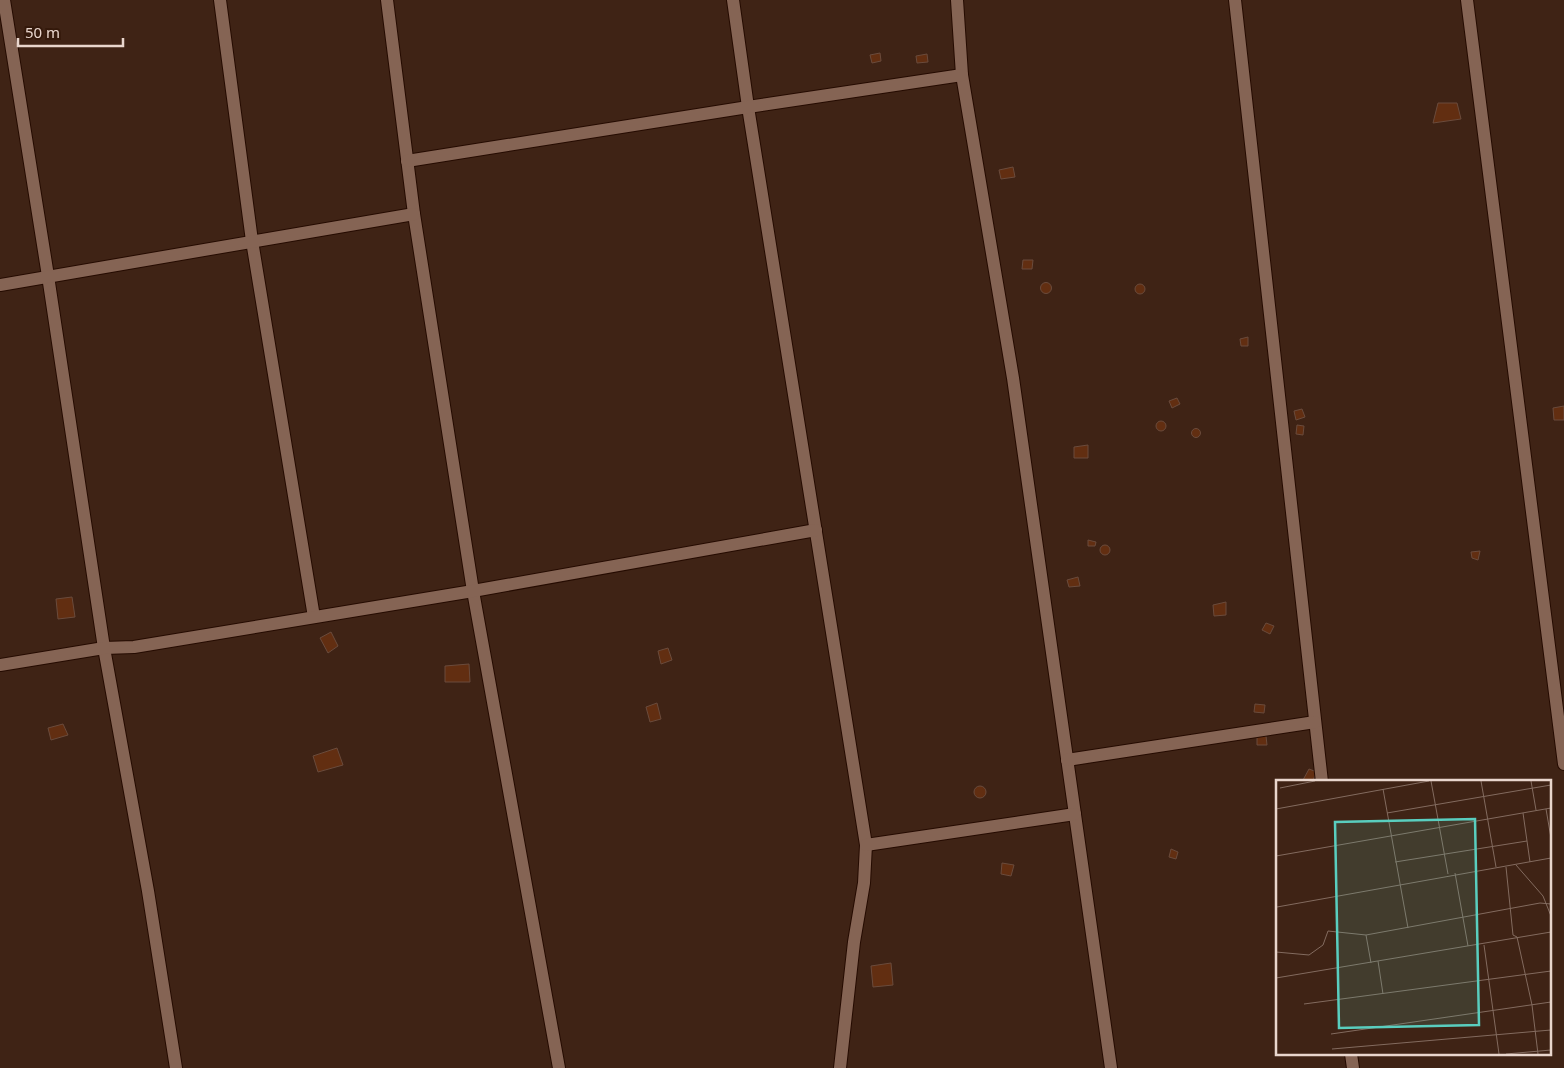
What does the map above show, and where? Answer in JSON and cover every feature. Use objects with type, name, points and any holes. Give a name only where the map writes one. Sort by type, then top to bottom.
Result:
[{"type":"street","points":[[4,0],[104,648],[148,892],[176,1068]]},
{"type":"street","points":[[220,0],[252,241],[314,617]]},
{"type":"street","points":[[387,0],[414,214],[473,591],[559,1068]]},
{"type":"street","points":[[733,0],[748,107],[866,845],[864,883],[854,942],[840,1068]]},
{"type":"street","points":[[957,0],[962,75],[1013,378],[1111,1068]]},
{"type":"street","points":[[1236,0],[1322,780]]},
{"type":"street","points":[[1467,0],[1564,764]]},
{"type":"street","points":[[408,161],[962,75]]},
{"type":"street","points":[[0,285],[414,214]]},
{"type":"street","points":[[0,665],[104,648],[134,647],[473,591],[816,530]]},
{"type":"street","points":[[1067,760],[1315,722]]},
{"type":"street","points":[[866,845],[1074,814]]},
{"type":"building","points":[[880,53],[881,61],[872,63],[870,55]]},
{"type":"building","points":[[927,54],[928,62],[917,63],[916,56]]},
{"type":"building","points":[[1438,103],[1457,103],[1461,119],[1433,123]]},
{"type":"building","points":[[1013,167],[1015,177],[1001,179],[999,170]]},
{"type":"building","points":[[1023,260],[1033,260],[1032,269],[1022,269]]},
{"type":"building","points":[[1044,283],[1048,283],[1051,288],[1050,292],[1044,293],[1041,290],[1041,286]]},
{"type":"building","points":[[1140,284],[1145,289],[1140,294],[1135,289]]},
{"type":"building","points":[[1248,337],[1248,346],[1241,346],[1240,339]]},
{"type":"building","points":[[1177,398],[1180,404],[1172,408],[1169,401]]},
{"type":"building","points":[[1564,406],[1564,420],[1554,420],[1553,408]]},
{"type":"building","points":[[1302,409],[1305,417],[1296,420],[1294,411]]},
{"type":"building","points":[[1159,421],[1163,421],[1166,426],[1165,430],[1159,431],[1156,428],[1156,424]]},
{"type":"building","points":[[1297,425],[1304,426],[1303,435],[1296,434]]},
{"type":"building","points":[[1196,428],[1201,433],[1196,438],[1191,433]]},
{"type":"building","points":[[1088,445],[1088,458],[1074,458],[1074,447]]},
{"type":"building","points":[[1088,540],[1096,542],[1095,546],[1088,546]]},
{"type":"building","points":[[1103,545],[1107,545],[1110,550],[1109,554],[1103,555],[1100,552],[1100,548]]},
{"type":"building","points":[[1480,551],[1478,560],[1472,558],[1471,552]]},
{"type":"building","points":[[1078,577],[1080,586],[1069,587],[1067,580]]},
{"type":"building","points":[[72,597],[75,617],[58,619],[56,599]]},
{"type":"building","points":[[1226,602],[1226,615],[1214,616],[1213,605]]},
{"type":"building","points":[[1266,623],[1274,626],[1270,634],[1262,630]]},
{"type":"building","points":[[331,632],[338,646],[328,653],[320,638]]},
{"type":"building","points":[[668,648],[672,660],[661,664],[658,651]]},
{"type":"building","points":[[469,664],[470,682],[445,682],[445,666]]},
{"type":"building","points":[[657,703],[661,719],[650,722],[646,707]]},
{"type":"building","points":[[1255,704],[1265,705],[1264,713],[1254,712]]},
{"type":"building","points":[[63,724],[68,735],[51,740],[48,728]]},
{"type":"building","points":[[1257,736],[1266,736],[1267,745],[1257,745]]},
{"type":"building","points":[[337,748],[343,765],[318,772],[313,756]]},
{"type":"building","points":[[1309,769],[1317,772],[1313,780],[1303,780]]},
{"type":"building","points":[[978,786],[982,786],[986,792],[982,798],[978,798],[974,794],[974,790]]},
{"type":"building","points":[[1171,849],[1178,852],[1176,859],[1169,857]]},
{"type":"building","points":[[1002,863],[1014,865],[1011,876],[1001,874]]},
{"type":"building","points":[[891,963],[893,985],[873,987],[871,966]]}]
